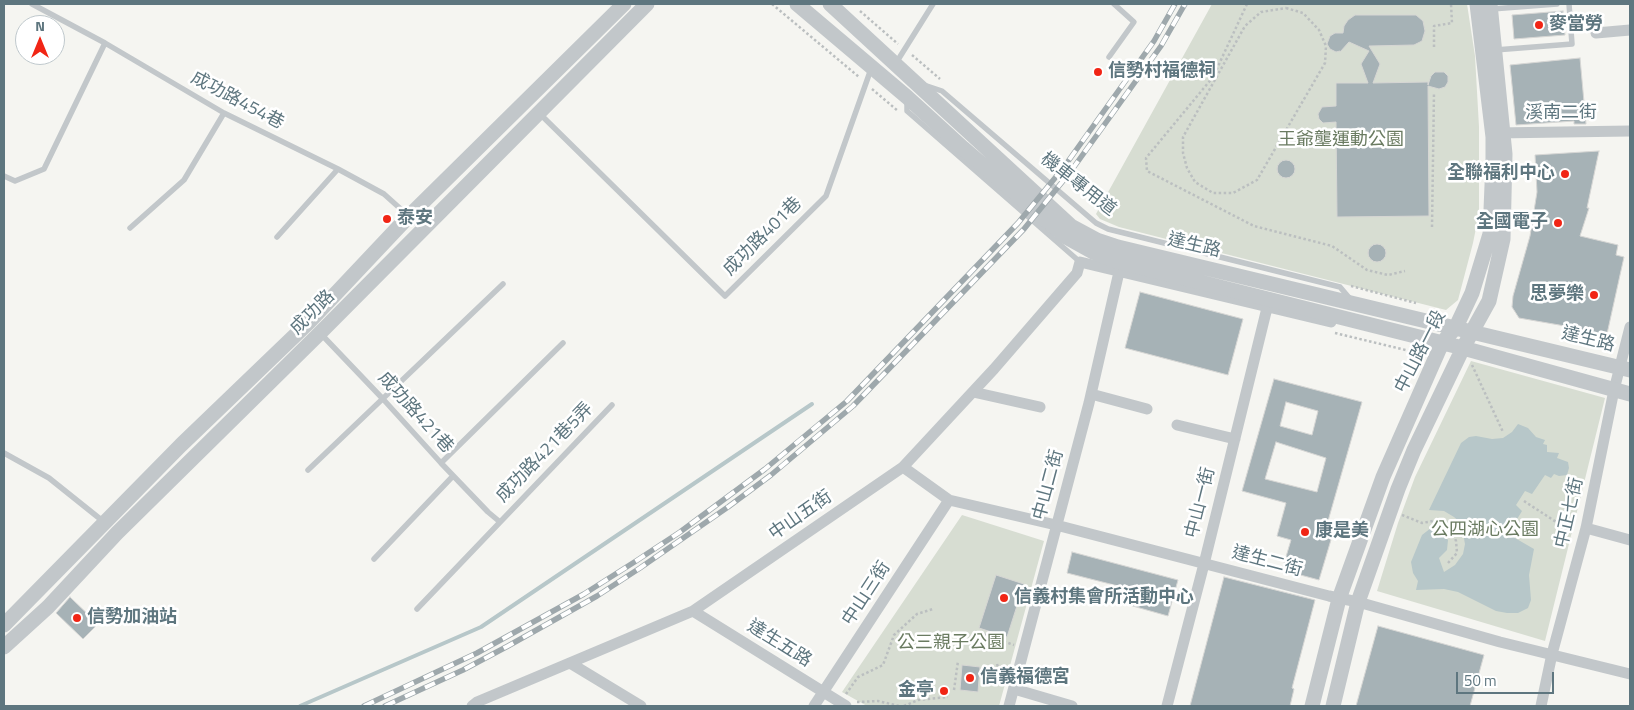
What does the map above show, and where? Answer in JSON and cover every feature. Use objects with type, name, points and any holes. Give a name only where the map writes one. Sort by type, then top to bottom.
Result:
[{"type":"street","name":"成功路","points":[[4,647],[48,606],[315,327],[408,217],[624,4]]},
{"type":"street","name":"成功路","points":[[4,625],[181,446],[423,229],[647,4]]},
{"type":"street","name":"達生路","points":[[798,4],[1066,237],[1092,252],[1116,261],[1350,319],[1442,343],[1466,353],[1630,394]]},
{"type":"street","name":"中山路一段","points":[[1312,706],[1339,598],[1383,477],[1442,343],[1456,327],[1472,293],[1490,234],[1494,161],[1498,133],[1495,50],[1486,5]]},
{"type":"street","name":"中山路一段","points":[[1333,706],[1358,602],[1398,489],[1414,450],[1466,353],[1472,331],[1489,301],[1503,239],[1505,154],[1498,133],[1486,5]]},
{"type":"street","name":"達生路","points":[[838,6],[896,63],[1071,226],[1097,240],[1127,249],[1625,368]]},
{"type":"street","points":[[1596,32],[1630,30]]},
{"type":"street","points":[[546,82],[557,93]]},
{"type":"street","name":"溪南二街","points":[[1498,133],[1630,131]]},
{"type":"street","name":"達生路","points":[[1080,262],[1336,324],[1350,319]]},
{"type":"street","name":"中山五街","points":[[472,706],[477,702],[693,611],[903,467],[1077,273],[1080,262]]},
{"type":"street","name":"中山二街","points":[[1010,706],[1091,394],[1119,272]]},
{"type":"street","name":"中山一街","points":[[1167,706],[1267,308]]},
{"type":"street","name":"中正七街","points":[[1541,706],[1552,654],[1584,534],[1614,390],[1625,368],[1630,327]]},
{"type":"street","points":[[972,392],[1040,407]]},
{"type":"street","points":[[1091,394],[1146,409]]},
{"type":"street","points":[[1177,425],[1235,439]]},
{"type":"street","name":"達生二街","points":[[903,467],[949,500],[1056,525],[1358,602],[1500,642],[1630,674]]},
{"type":"street","name":"中山三街","points":[[814,706],[824,694],[949,500]]},
{"type":"street","points":[[1584,534],[1630,540]]},
{"type":"street","name":"達生五路","points":[[693,611],[824,694],[849,701]]},
{"type":"street","points":[[570,663],[641,706]]},
{"type":"street","points":[[1014,689],[1072,706]]},
{"type":"lane","name":"成功路454巷","points":[[32,4],[105,43],[224,113],[338,169],[384,194],[423,229]]},
{"type":"lane","points":[[896,63],[933,4]]},
{"type":"lane","points":[[1109,57],[1134,22],[1114,4]]},
{"type":"lane","points":[[1486,5],[1557,4]]},
{"type":"lane","points":[[1495,50],[1572,44],[1569,4]]},
{"type":"lane","points":[[4,176],[15,181],[44,169],[105,43]]},
{"type":"lane","name":"成功路401巷","points":[[539,113],[725,296],[826,196],[872,67]]},
{"type":"lane","points":[[907,97],[907,111],[1080,262]]},
{"type":"lane","points":[[130,228],[184,180],[224,113]]},
{"type":"lane","points":[[277,237],[338,169]]},
{"type":"lane","points":[[308,470],[503,284]]},
{"type":"lane","name":"成功路421巷","points":[[315,327],[440,463],[500,522]]},
{"type":"lane","points":[[440,463],[563,343]]},
{"type":"lane","name":"成功路421巷5弄","points":[[417,609],[612,405]]},
{"type":"lane","points":[[4,453],[49,478],[117,533]]},
{"type":"lane","points":[[374,559],[453,476]]},
{"type":"path","points":[[1247,4],[1214,78],[1183,137],[1182,153],[1195,182],[1213,192],[1233,193],[1257,180],[1325,63],[1326,46],[1319,30],[1302,13],[1286,8],[1261,12],[1245,26],[1214,78],[1146,158],[1146,171],[1254,226],[1332,246],[1367,270],[1388,275],[1405,270]]},
{"type":"path","points":[[1434,47],[1434,26],[1452,23],[1451,4]]},
{"type":"path","points":[[859,10],[941,81]]},
{"type":"path","points":[[1432,226],[1434,92]]},
{"type":"path","points":[[1351,286],[1419,304]]},
{"type":"path","points":[[1332,333],[1414,352],[1423,364]]},
{"type":"path","points":[[1466,353],[1503,432]]},
{"type":"path","points":[[1524,501],[1584,534]]},
{"type":"path","points":[[1396,513],[1422,523],[1438,520],[1451,528],[1456,541],[1457,553],[1448,562]]},
{"type":"path","points":[[899,706],[878,701],[849,701],[858,676],[883,665],[894,635],[917,614],[933,609]]},
{"type":"path","points":[[980,632],[1024,649]]},
{"type":"path","points":[[954,690],[958,661]]},
{"type":"path","points":[[904,706],[918,700],[948,697]]},
{"type":"green space","name":"王爺壟運動公園","points":[[1212,4],[1467,4],[1475,56],[1479,127],[1479,213],[1458,300],[1446,310],[1119,227],[1100,219],[1096,214]]},
{"type":"green space","name":"公四湖心公園","points":[[1471,361],[1605,398],[1545,641],[1377,591],[1398,523],[1415,477]]},
{"type":"green space","name":"公三親子公園","points":[[962,515],[1044,541],[999,706],[867,706],[842,692]]},
{"type":"shaded area","points":[[1518,424],[1528,428],[1536,437],[1545,440],[1543,444],[1547,445],[1547,452],[1559,453],[1557,458],[1568,462],[1569,468],[1567,475],[1559,476],[1554,474],[1551,478],[1545,475],[1532,494],[1525,491],[1516,505],[1522,511],[1508,534],[1534,549],[1529,575],[1531,600],[1528,608],[1518,613],[1507,613],[1496,611],[1458,592],[1444,589],[1416,590],[1418,581],[1413,573],[1411,562],[1422,535],[1431,528],[1442,532],[1448,540],[1447,550],[1439,558],[1444,572],[1455,565],[1463,554],[1465,544],[1461,523],[1444,511],[1429,510],[1461,443],[1469,437],[1476,436],[1492,439],[1503,438],[1512,432]]},
{"type":"building","name":"麥當勞","points":[[1563,11],[1565,35],[1514,39],[1512,15]]},
{"type":"building","points":[[1355,15],[1416,15],[1423,21],[1425,31],[1422,41],[1414,45],[1369,46],[1380,64],[1373,83],[1428,82],[1428,85],[1431,76],[1435,72],[1444,72],[1448,76],[1448,82],[1445,87],[1439,89],[1428,86],[1429,216],[1337,217],[1336,122],[1323,123],[1319,119],[1318,114],[1322,107],[1336,106],[1336,83],[1368,83],[1361,64],[1369,51],[1349,42],[1340,52],[1336,52],[1330,49],[1327,44],[1330,36],[1335,33],[1343,33],[1344,26],[1348,20]]},
{"type":"building","points":[[1580,58],[1586,124],[1574,124],[1574,121],[1516,125],[1510,65]]},
{"type":"building","points":[[1599,151],[1587,208],[1589,208],[1580,236],[1618,245],[1616,255],[1624,257],[1605,343],[1563,334],[1565,326],[1519,318],[1512,307],[1513,296],[1530,236],[1537,192],[1535,155]]},
{"type":"building","points":[[1286,160],[1292,163],[1295,169],[1292,175],[1286,178],[1280,175],[1277,169],[1280,163]]},
{"type":"building","points":[[1377,244],[1383,247],[1386,253],[1383,259],[1377,262],[1371,259],[1368,253],[1371,247]]},
{"type":"building","points":[[1140,292],[1243,319],[1228,375],[1125,348]]},
{"type":"building","points":[[1274,379],[1362,402],[1328,521],[1336,523],[1319,580],[1282,570],[1291,540],[1277,536],[1286,503],[1242,491]],"holes":[[[1286,402],[1318,411],[1312,435],[1280,426]],[[1276,442],[1326,458],[1317,492],[1265,479]]]},
{"type":"building","points":[[1072,552],[1178,580],[1168,616],[1122,603],[1126,588],[1067,573]]},
{"type":"building","name":"信義村集會所活動中心","points":[[996,575],[1024,584],[1007,637],[979,628]]},
{"type":"building","points":[[1224,577],[1315,600],[1292,688],[1294,689],[1290,706],[1190,706]]},
{"type":"building","name":"信勢加油站","points":[[70,597],[98,624],[83,639],[56,613]]},
{"type":"building","points":[[1378,626],[1484,655],[1470,706],[1356,706]]},
{"type":"building","name":"信義福德宮","points":[[962,665],[980,667],[978,692],[960,690]]},
{"type":"waterway","points":[[300,706],[481,627],[812,404]]},
{"type":"railway","points":[[364,706],[477,653],[584,594],[680,532],[765,469],[847,401],[1018,223],[1064,167],[1154,41],[1175,4]]},
{"type":"railway","points":[[385,706],[463,670],[597,596],[728,507],[771,475],[853,406],[1024,229],[1071,171],[1161,46],[1185,4]]},
{"type":"place","name":"麥當勞","points":[[1539,25]]},
{"type":"place","name":"信勢村福德祠","points":[[1098,72]]},
{"type":"place","name":"全聯福利中心","points":[[1565,174]]},
{"type":"place","name":"泰安","points":[[387,219]]},
{"type":"place","name":"全國電子","points":[[1558,223]]},
{"type":"place","name":"思夢樂","points":[[1594,295]]},
{"type":"place","name":"康是美","points":[[1305,532]]},
{"type":"place","name":"信義村集會所活動中心","points":[[1004,598]]},
{"type":"place","name":"信勢加油站","points":[[77,618]]},
{"type":"place","name":"信義福德宮","points":[[970,678]]},
{"type":"place","name":"金亭","points":[[944,691]]}]
